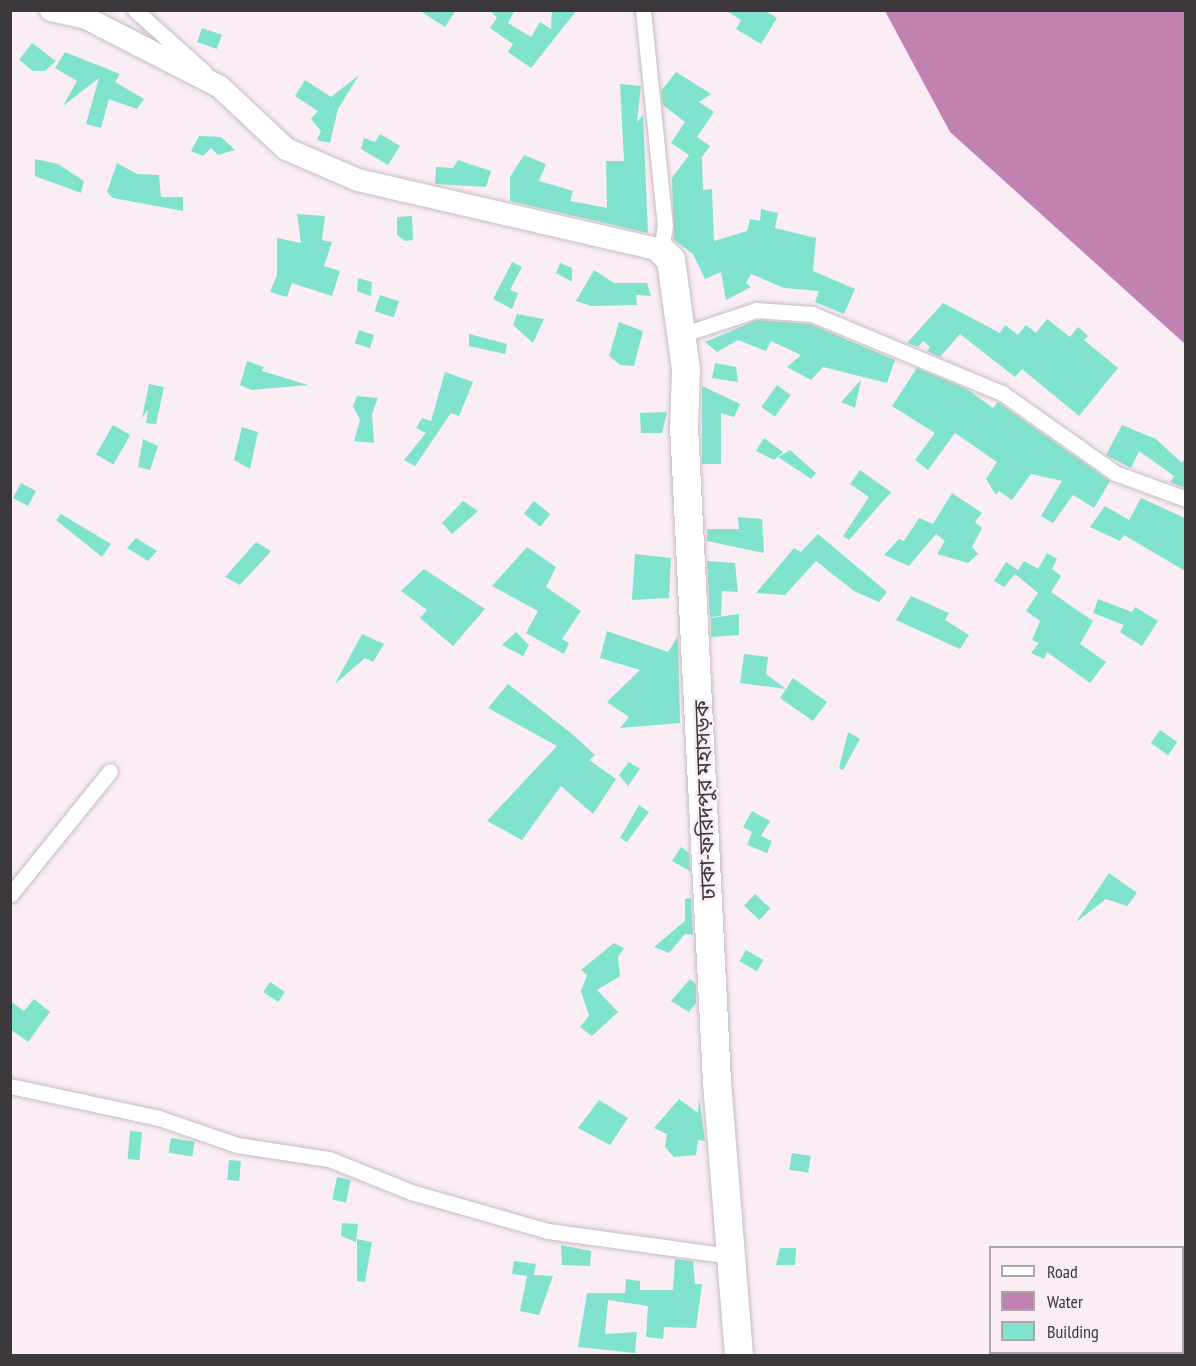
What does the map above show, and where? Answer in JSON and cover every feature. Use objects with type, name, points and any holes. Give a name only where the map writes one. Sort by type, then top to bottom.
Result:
[{"type":"highway","name":"ঢাকা-ফরিদপুর মহাসড়ক","points":[[661,249],[671,260],[681,334],[717,1082],[739,1356]]},
{"type":"street","points":[[51,10],[86,18],[219,87]]},
{"type":"street","points":[[135,10],[286,148],[358,180],[661,249],[665,225],[643,10]]},
{"type":"street","points":[[681,334],[756,310],[812,314],[1002,393],[1115,473],[1185,499]]},
{"type":"street","points":[[10,895],[110,771]]},
{"type":"street","points":[[10,1086],[159,1118],[237,1145],[329,1159],[411,1192],[548,1231],[731,1256]]},
{"type":"water","points":[[885,11],[1185,11],[1185,344],[950,132]]},
{"type":"building","points":[[419,10],[456,10],[445,27]]},
{"type":"building","points":[[490,10],[515,10],[508,23],[531,37],[540,22],[551,29],[552,10],[577,10],[531,68],[508,52],[513,44],[490,28],[497,18]]},
{"type":"building","points":[[725,10],[764,10],[777,18],[761,44],[736,29],[741,20]]},
{"type":"building","points":[[202,28],[222,35],[217,49],[197,42]]},
{"type":"building","points":[[32,43],[56,61],[45,71],[33,71],[19,60]]},
{"type":"building","points":[[65,52],[120,74],[115,82],[144,99],[137,109],[109,99],[101,128],[86,124],[99,78],[63,106],[77,81],[55,68]]},
{"type":"building","points":[[676,72],[711,94],[699,102],[714,112],[697,137],[710,146],[702,157],[703,190],[712,189],[714,241],[747,231],[750,219],[760,221],[761,209],[778,213],[775,228],[816,238],[813,271],[855,289],[844,314],[815,302],[819,291],[784,288],[751,274],[746,283],[751,287],[726,300],[721,272],[705,279],[693,254],[674,240],[672,178],[689,155],[671,143],[685,122],[663,105],[661,91]]},
{"type":"building","points":[[359,75],[338,109],[330,143],[317,140],[321,131],[311,119],[318,111],[295,96],[305,80],[331,97]]},
{"type":"building","points":[[620,84],[641,86],[637,122],[643,115],[648,233],[510,201],[510,177],[524,155],[546,164],[539,181],[573,191],[570,201],[607,208],[606,161],[624,161]]},
{"type":"building","points":[[380,134],[400,146],[388,165],[361,149],[364,138],[375,142]]},
{"type":"building","points":[[199,136],[221,137],[235,150],[218,155],[211,148],[203,156],[191,151]]},
{"type":"building","points":[[35,159],[58,164],[84,181],[81,193],[35,176]]},
{"type":"building","points":[[458,160],[491,171],[486,187],[435,184],[436,167],[453,168]]},
{"type":"building","points":[[117,163],[137,174],[159,175],[161,197],[183,197],[183,211],[113,198],[107,192]]},
{"type":"building","points":[[297,214],[325,216],[322,240],[332,242],[324,266],[340,271],[332,296],[292,283],[287,297],[270,292],[277,275],[277,238],[301,243]]},
{"type":"building","points":[[412,216],[413,240],[405,241],[397,235],[397,217]]},
{"type":"building","points":[[512,262],[522,267],[510,290],[518,293],[512,309],[493,299]]},
{"type":"building","points":[[560,263],[572,268],[572,282],[556,273]]},
{"type":"building","points":[[594,270],[614,283],[647,283],[651,296],[636,295],[637,305],[591,306],[576,301]]},
{"type":"building","points":[[358,278],[372,282],[371,296],[357,291]]},
{"type":"building","points":[[380,295],[399,301],[394,317],[375,311]]},
{"type":"building","points":[[943,303],[1000,333],[1005,325],[1018,335],[1026,325],[1036,333],[1047,319],[1070,337],[1078,327],[1088,336],[1084,340],[1118,368],[1079,416],[1022,369],[1015,377],[960,334],[940,357],[927,351],[930,347],[923,341],[918,347],[907,343]]},
{"type":"building","points":[[517,314],[544,319],[533,343],[513,325]]},
{"type":"building","points":[[757,320],[810,324],[895,360],[887,383],[823,367],[811,380],[787,367],[801,355],[771,341],[766,351],[738,340],[717,352],[705,342]]},
{"type":"building","points":[[619,322],[643,331],[634,366],[620,365],[609,356]]},
{"type":"building","points":[[359,330],[374,335],[370,348],[355,343]]},
{"type":"building","points":[[469,334],[507,344],[505,354],[469,346]]},
{"type":"building","points":[[247,361],[264,367],[262,371],[308,385],[252,390],[240,385]]},
{"type":"building","points":[[715,363],[736,367],[738,382],[712,378]]},
{"type":"building","points":[[917,368],[967,389],[993,408],[998,402],[1110,481],[1094,508],[1073,495],[1053,523],[1041,516],[1062,481],[1031,474],[1012,500],[999,491],[996,495],[986,479],[997,462],[955,433],[928,470],[915,460],[935,433],[892,406]]},
{"type":"building","points":[[445,372],[473,382],[459,416],[451,413],[415,466],[404,460],[426,433],[416,428],[422,418],[431,421]]},
{"type":"building","points":[[861,380],[855,408],[841,402]]},
{"type":"building","points":[[149,384],[164,387],[156,424],[146,423],[148,410],[142,418]]},
{"type":"building","points":[[777,385],[791,395],[775,417],[761,407]]},
{"type":"building","points":[[702,386],[740,404],[734,417],[721,413],[721,464],[702,464]]},
{"type":"building","points":[[357,396],[378,398],[372,414],[374,443],[354,441],[360,420],[353,406]]},
{"type":"building","points":[[667,412],[662,433],[641,433],[640,413]]},
{"type":"building","points":[[113,425],[130,435],[113,464],[96,454]]},
{"type":"building","points":[[1122,425],[1156,439],[1182,463],[1185,458],[1185,488],[1170,482],[1174,476],[1139,451],[1131,468],[1106,455]]},
{"type":"building","points":[[242,427],[258,432],[250,469],[234,460]]},
{"type":"building","points":[[764,438],[783,452],[774,460],[756,451]]},
{"type":"building","points":[[143,439],[158,446],[150,470],[138,467]]},
{"type":"building","points":[[790,450],[816,473],[811,479],[778,457]]},
{"type":"building","points":[[860,470],[891,492],[849,540],[843,536],[869,497],[850,484]]},
{"type":"building","points":[[21,483],[36,491],[28,506],[13,498]]},
{"type":"building","points":[[952,493],[982,513],[975,522],[982,528],[972,547],[978,554],[968,563],[937,554],[945,541],[936,534],[909,566],[884,555],[899,539],[904,541],[919,518],[933,524]]},
{"type":"building","points":[[1141,498],[1185,518],[1185,571],[1124,535],[1120,541],[1090,527],[1105,506],[1129,520]]},
{"type":"building","points":[[463,501],[478,511],[452,534],[442,523]]},
{"type":"building","points":[[534,501],[550,514],[540,527],[524,513]]},
{"type":"building","points":[[61,514],[111,544],[102,557],[56,520]]},
{"type":"building","points":[[738,517],[762,519],[764,553],[707,541],[707,529],[739,529]]},
{"type":"building","points":[[818,534],[887,592],[879,602],[854,591],[816,561],[785,595],[756,593],[794,548],[801,552]]},
{"type":"building","points":[[136,538],[157,551],[148,561],[127,548]]},
{"type":"building","points":[[256,542],[271,551],[240,585],[225,577]]},
{"type":"building","points":[[527,547],[556,567],[546,587],[581,611],[562,639],[569,643],[564,654],[526,633],[538,611],[492,586]]},
{"type":"building","points":[[1047,553],[1057,559],[1052,569],[1061,576],[1051,592],[1093,621],[1080,644],[1106,662],[1090,683],[1047,652],[1044,659],[1031,653],[1039,643],[1032,640],[1040,621],[1026,611],[1038,593],[1015,574],[1004,587],[994,581],[1006,562],[1018,570],[1024,561],[1038,569]]},
{"type":"building","points":[[635,554],[671,558],[669,598],[632,600]]},
{"type":"building","points":[[707,561],[735,563],[738,592],[722,591],[721,616],[710,617]]},
{"type":"building","points":[[424,569],[485,609],[453,646],[420,618],[427,610],[401,591]]},
{"type":"building","points":[[911,596],[949,613],[945,620],[969,635],[960,649],[896,620]]},
{"type":"building","points":[[1098,599],[1132,612],[1135,607],[1158,621],[1142,646],[1120,632],[1124,625],[1093,613]]},
{"type":"building","points":[[739,614],[739,635],[711,637],[711,618]]},
{"type":"building","points":[[607,631],[668,652],[678,636],[680,723],[620,728],[629,717],[607,702],[640,670],[600,658]]},
{"type":"building","points":[[516,632],[529,645],[523,656],[502,645]]},
{"type":"building","points":[[362,634],[384,644],[373,662],[365,658],[335,684]]},
{"type":"building","points":[[744,654],[768,657],[766,674],[786,689],[740,683]]},
{"type":"building","points":[[793,678],[827,702],[813,721],[780,698]]},
{"type":"building","points":[[508,684],[571,733],[595,755],[589,760],[616,779],[593,814],[561,786],[522,840],[487,821],[557,746],[488,708]]},
{"type":"building","points":[[1160,730],[1177,742],[1168,755],[1151,743]]},
{"type":"building","points":[[848,732],[860,739],[843,770],[839,768]]},
{"type":"building","points":[[629,762],[640,769],[628,786],[619,775]]},
{"type":"building","points":[[639,805],[649,812],[627,842],[620,838]]},
{"type":"building","points":[[752,811],[770,821],[761,836],[772,841],[767,853],[747,845],[752,832],[743,827]]},
{"type":"building","points":[[681,847],[689,853],[690,871],[672,861]]},
{"type":"building","points":[[1109,873],[1137,893],[1127,906],[1106,899],[1076,922]]},
{"type":"building","points":[[755,894],[770,908],[759,920],[744,906]]},
{"type":"building","points":[[691,898],[693,935],[685,934],[669,953],[654,947],[685,921],[685,899]]},
{"type":"building","points":[[614,943],[624,948],[618,957],[620,976],[597,990],[618,1012],[592,1036],[580,1027],[589,1016],[581,991],[587,975],[581,970]]},
{"type":"building","points":[[746,950],[763,960],[757,971],[740,961]]},
{"type":"building","points":[[690,979],[696,984],[696,1003],[689,1012],[671,1001]]},
{"type":"building","points":[[270,982],[285,992],[278,1002],[263,992]]},
{"type":"building","points":[[34,999],[50,1012],[28,1042],[10,1029],[10,1001],[24,1011]]},
{"type":"building","points":[[699,1097],[705,1141],[698,1140],[696,1155],[674,1157],[665,1147],[667,1134],[654,1128],[679,1099],[698,1113]]},
{"type":"building","points":[[599,1100],[628,1118],[610,1145],[578,1128]]},
{"type":"building","points":[[130,1131],[142,1132],[140,1160],[128,1159]]},
{"type":"building","points":[[171,1138],[195,1142],[192,1157],[169,1153]]},
{"type":"building","points":[[792,1153],[811,1156],[808,1173],[789,1170]]},
{"type":"building","points":[[229,1160],[241,1161],[239,1181],[227,1180]]},
{"type":"building","points":[[337,1177],[351,1180],[346,1202],[332,1199]]},
{"type":"building","points":[[342,1223],[358,1224],[356,1242],[341,1236]]},
{"type":"building","points":[[357,1239],[372,1242],[365,1282],[357,1281]]},
{"type":"building","points":[[561,1245],[591,1251],[590,1266],[562,1265]]},
{"type":"building","points":[[780,1248],[796,1248],[795,1265],[776,1265]]},
{"type":"building","points":[[675,1259],[693,1261],[695,1284],[702,1284],[696,1328],[664,1327],[663,1339],[646,1337],[648,1306],[608,1300],[605,1334],[637,1332],[635,1353],[578,1347],[587,1293],[625,1293],[626,1279],[640,1281],[640,1290],[673,1290]]},
{"type":"building","points":[[514,1261],[536,1264],[534,1275],[553,1276],[539,1315],[520,1311],[527,1276],[512,1274]]}]
